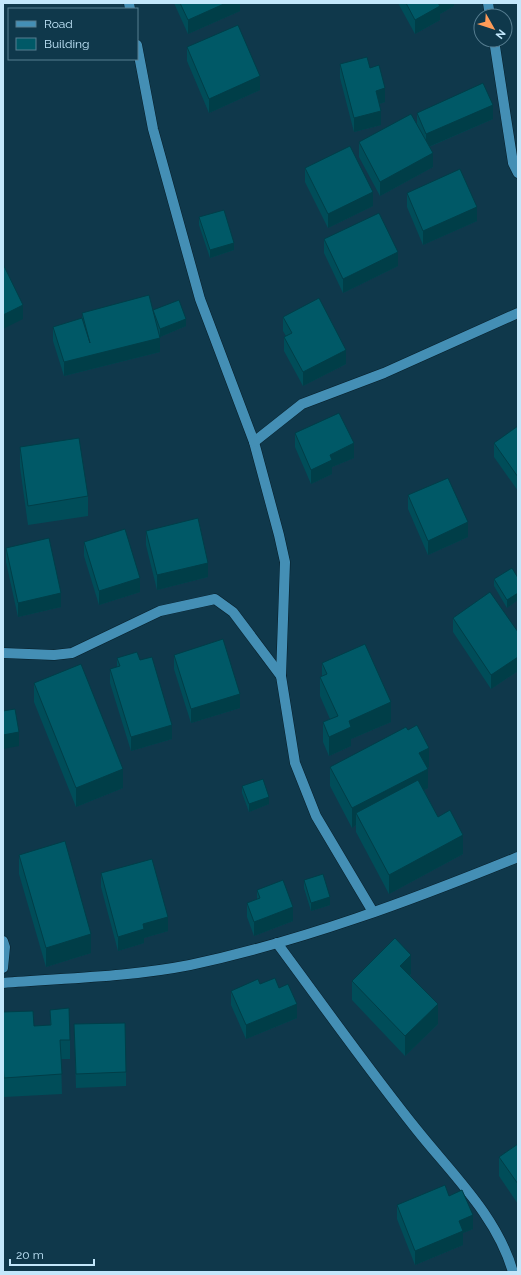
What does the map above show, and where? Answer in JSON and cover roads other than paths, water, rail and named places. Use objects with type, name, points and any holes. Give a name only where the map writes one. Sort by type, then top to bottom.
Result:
[{"type":"street","points":[[495,48],[513,163],[518,173]]},
{"type":"street","points":[[138,50],[153,129],[200,299],[254,442],[285,562],[282,676],[295,763],[316,816],[373,912]]},
{"type":"street","points":[[254,442],[302,404],[384,373],[518,313]]},
{"type":"street","points":[[3,653],[54,656],[72,653],[160,611],[215,599],[233,612],[282,676]]},
{"type":"street","points":[[3,983],[139,973],[190,965],[277,943],[373,912],[424,895],[518,857]]},
{"type":"street","points":[[3,941],[6,947],[3,968]]},
{"type":"street","points":[[277,943],[416,1130],[484,1210],[510,1262],[513,1272]]}]
